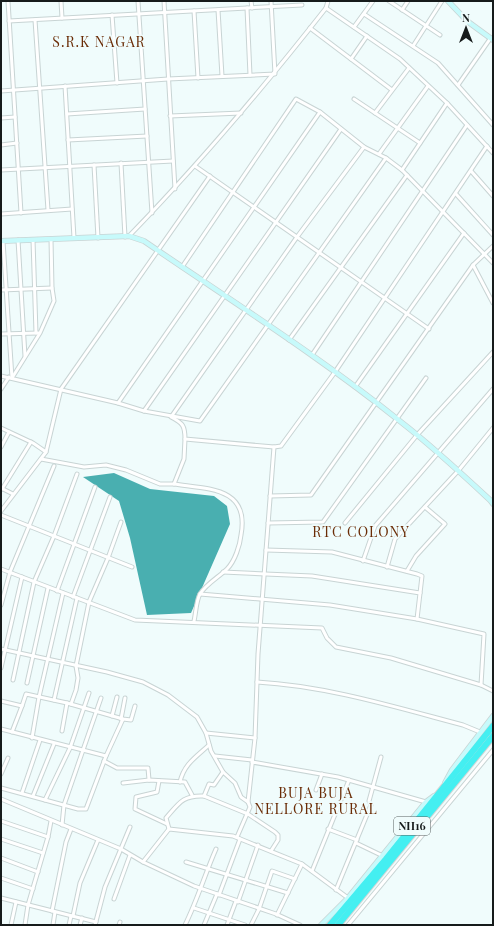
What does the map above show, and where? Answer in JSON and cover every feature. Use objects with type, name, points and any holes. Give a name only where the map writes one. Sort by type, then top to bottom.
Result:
[{"type":"highway","name":"NH16","points":[[330,925],[381,865],[493,726]]},
{"type":"highway","name":"NH16","points":[[338,925],[493,736]]},
{"type":"street","points":[[8,1],[21,212]]},
{"type":"street","points":[[61,1],[62,18]]},
{"type":"street","points":[[138,1],[152,213]]},
{"type":"street","points":[[164,1],[175,189]]},
{"type":"street","points":[[251,1],[252,8]]},
{"type":"street","points":[[272,1],[275,74]]},
{"type":"street","points":[[127,236],[175,189],[275,74],[326,8],[328,1]]},
{"type":"street","points":[[354,27],[373,1]]},
{"type":"street","points":[[389,1],[440,35]]},
{"type":"street","points":[[402,10],[408,1]]},
{"type":"street","points":[[413,46],[442,1]]},
{"type":"street","points":[[448,1],[467,21],[492,39],[458,85]]},
{"type":"street","points":[[9,21],[302,5]]},
{"type":"street","points":[[247,8],[250,75]]},
{"type":"street","points":[[326,8],[367,36],[409,68],[447,103],[493,153]]},
{"type":"street","points":[[218,10],[222,76]]},
{"type":"street","points":[[194,11],[198,78]]},
{"type":"street","points":[[364,14],[438,63],[493,125]]},
{"type":"street","points":[[112,16],[117,82]]},
{"type":"street","points":[[35,20],[48,210]]},
{"type":"street","points":[[310,28],[392,90]]},
{"type":"street","points":[[351,59],[367,36]]},
{"type":"street","points":[[375,113],[409,68]]},
{"type":"street","points":[[1,91],[117,82],[275,74]]},
{"type":"street","points":[[65,86],[74,238]]},
{"type":"street","points":[[378,154],[428,86]]},
{"type":"street","points":[[182,267],[296,99],[320,112],[364,147],[386,158],[402,170],[493,263]]},
{"type":"street","points":[[354,99],[420,144]]},
{"type":"street","points":[[402,170],[447,103]]},
{"type":"street","points":[[66,114],[145,109]]},
{"type":"street","points":[[118,402],[204,281],[320,112]]},
{"type":"street","points":[[170,116],[241,113]]},
{"type":"street","points":[[1,118],[15,117]]},
{"type":"street","points":[[312,355],[423,192],[467,124]]},
{"type":"street","points":[[144,411],[342,129]]},
{"type":"street","points":[[68,140],[147,136]]},
{"type":"street","points":[[1,145],[17,144]]},
{"type":"street","points":[[185,439],[274,447],[281,446],[335,372],[487,146]]},
{"type":"street","points":[[171,417],[297,237],[364,147]]},
{"type":"street","points":[[1,376],[118,402],[144,411],[200,421],[386,158]]},
{"type":"street","points":[[1,170],[173,161]]},
{"type":"street","points":[[121,163],[127,236]]},
{"type":"street","points":[[94,165],[98,238]]},
{"type":"street","points":[[195,166],[429,329]]},
{"type":"street","points":[[471,171],[493,196]]},
{"type":"street","points":[[289,340],[407,175]]},
{"type":"street","points":[[1,511],[46,452],[61,389],[210,176]]},
{"type":"street","points":[[456,194],[493,235]]},
{"type":"street","points":[[1,214],[72,209]]},
{"type":"street","points":[[355,387],[464,233]]},
{"type":"street","points":[[10,378],[9,334],[2,241],[127,236],[144,240],[312,355],[377,403],[417,434],[492,500]]},
{"type":"street","points":[[1,389],[25,356],[54,302],[50,239]]},
{"type":"street","points":[[18,240],[25,356]]},
{"type":"street","points":[[32,240],[38,333]]},
{"type":"street","points":[[270,496],[310,495],[377,403],[473,265],[493,246]]},
{"type":"street","points":[[473,265],[493,304]]},
{"type":"street","points":[[1,290],[52,288]]},
{"type":"street","points":[[1,334],[38,333]]},
{"type":"street","points":[[345,522],[417,434],[493,352]]},
{"type":"street","points":[[268,523],[323,522],[426,378]]},
{"type":"street","points":[[363,561],[375,526],[493,389]]},
{"type":"street","points":[[171,417],[182,423],[185,427],[184,459],[174,484]]},
{"type":"street","points":[[1,428],[31,442],[46,452]]},
{"type":"street","points":[[387,567],[395,539],[458,471],[493,428]]},
{"type":"street","points":[[1,447],[9,432]]},
{"type":"street","points":[[13,494],[2,488],[31,442]]},
{"type":"street","points":[[204,925],[218,895],[250,807],[248,802],[254,738],[260,624],[274,447]]},
{"type":"street","points":[[41,458],[84,467],[106,465],[126,470],[160,484],[174,484],[220,490],[237,502],[244,521],[240,544],[227,569],[200,594],[194,621]]},
{"type":"street","points":[[1,605],[10,572],[30,527],[54,466]]},
{"type":"street","points":[[13,680],[34,582],[54,536],[76,474]]},
{"type":"street","points":[[57,591],[95,487]]},
{"type":"street","points":[[73,597],[110,497]]},
{"type":"street","points":[[407,571],[416,556],[445,524],[425,507]]},
{"type":"street","points":[[1,515],[132,567]]},
{"type":"street","points":[[62,731],[69,703],[76,690],[78,678],[76,666],[89,602],[108,558],[121,522]]},
{"type":"street","points":[[266,550],[332,552],[422,576],[417,619]]},
{"type":"street","points":[[1,569],[135,620],[194,621],[322,628],[327,638],[336,646],[391,658],[493,690]]},
{"type":"street","points":[[222,572],[312,576],[420,593]]},
{"type":"street","points":[[1,668],[3,649],[22,577]]},
{"type":"street","points":[[27,683],[48,588]]},
{"type":"street","points":[[32,738],[47,659],[63,593]]},
{"type":"street","points":[[200,594],[330,606],[417,619],[484,634],[481,685]]},
{"type":"street","points":[[54,700],[61,662],[77,598]]},
{"type":"street","points":[[3,649],[143,682],[168,696],[197,717],[206,733],[209,745],[223,772],[235,783],[241,797],[248,802]]},
{"type":"street","points":[[257,682],[292,684],[326,690],[463,724],[480,732]]},
{"type":"street","points":[[45,800],[70,748],[89,693]]},
{"type":"street","points":[[12,732],[26,694],[69,703],[122,719],[131,720],[135,706]]},
{"type":"street","points":[[112,716],[117,697]]},
{"type":"street","points":[[62,825],[64,805],[98,711],[101,698]]},
{"type":"street","points":[[1,788],[64,805],[86,809],[122,719],[125,698]]},
{"type":"street","points":[[1,701],[22,706]]},
{"type":"street","points":[[321,925],[348,898],[426,802],[441,791],[452,770],[493,716]]},
{"type":"street","points":[[1,729],[54,744],[106,756]]},
{"type":"street","points":[[206,733],[254,738]]},
{"type":"street","points":[[22,793],[40,740]]},
{"type":"street","points":[[33,796],[54,744]]},
{"type":"street","points":[[180,782],[185,766],[194,760],[209,745]]},
{"type":"street","points":[[348,925],[493,750]]},
{"type":"street","points":[[215,756],[252,761],[322,774],[349,780],[426,802]]},
{"type":"street","points":[[336,890],[371,806],[369,801],[381,757]]},
{"type":"street","points":[[1,774],[8,758]]},
{"type":"street","points":[[104,761],[117,768],[148,768],[149,780]]},
{"type":"street","points":[[204,796],[209,784],[214,785],[223,772]]},
{"type":"street","points":[[316,790],[322,774]]},
{"type":"street","points":[[123,783],[149,780],[184,782],[192,796]]},
{"type":"street","points":[[312,871],[349,780]]},
{"type":"street","points":[[160,781],[156,792],[136,797],[135,809],[167,824]]},
{"type":"street","points":[[169,829],[166,818],[182,800],[192,796],[204,796],[248,814],[278,835],[278,840],[271,851]]},
{"type":"street","points":[[1,799],[122,849],[143,862],[199,888],[278,915],[300,925]]},
{"type":"street","points":[[1,821],[48,837]]},
{"type":"street","points":[[25,925],[28,905],[52,821]]},
{"type":"street","points":[[1,898],[82,918],[96,924],[105,887],[130,827]]},
{"type":"street","points":[[53,925],[66,842],[71,829]]},
{"type":"street","points":[[169,829],[239,838],[258,845],[302,864],[348,898]]},
{"type":"street","points":[[143,862],[169,829]]},
{"type":"street","points":[[328,829],[383,856]]},
{"type":"street","points":[[1,839],[43,854]]},
{"type":"street","points":[[69,925],[80,882],[98,840]]},
{"type":"street","points":[[227,925],[258,845]]},
{"type":"street","points":[[185,925],[194,908],[199,888],[216,849]]},
{"type":"street","points":[[114,899],[130,855]]},
{"type":"street","points":[[1,858],[38,872]]},
{"type":"street","points":[[186,862],[288,893]]},
{"type":"street","points":[[278,915],[302,864]]},
{"type":"street","points":[[251,925],[259,909],[272,872],[295,879]]},
{"type":"street","points":[[1,878],[33,889]]},
{"type":"street","points":[[11,925],[16,902]]},
{"type":"street","points":[[194,908],[229,921],[245,925]]},
{"type":"street","points":[[80,925],[82,918]]},
{"type":"water","points":[[114,473],[150,489],[214,496],[227,506],[230,524],[191,613],[147,615],[130,538],[119,501],[83,477]]},
{"type":"district","name":"S.R.K NAGAR","points":[[99,42]]},
{"type":"district","name":"RTC COLONY","points":[[361,532]]},
{"type":"district","name":"BUJA BUJA NELLORE RURAL","points":[[316,802]]}]
